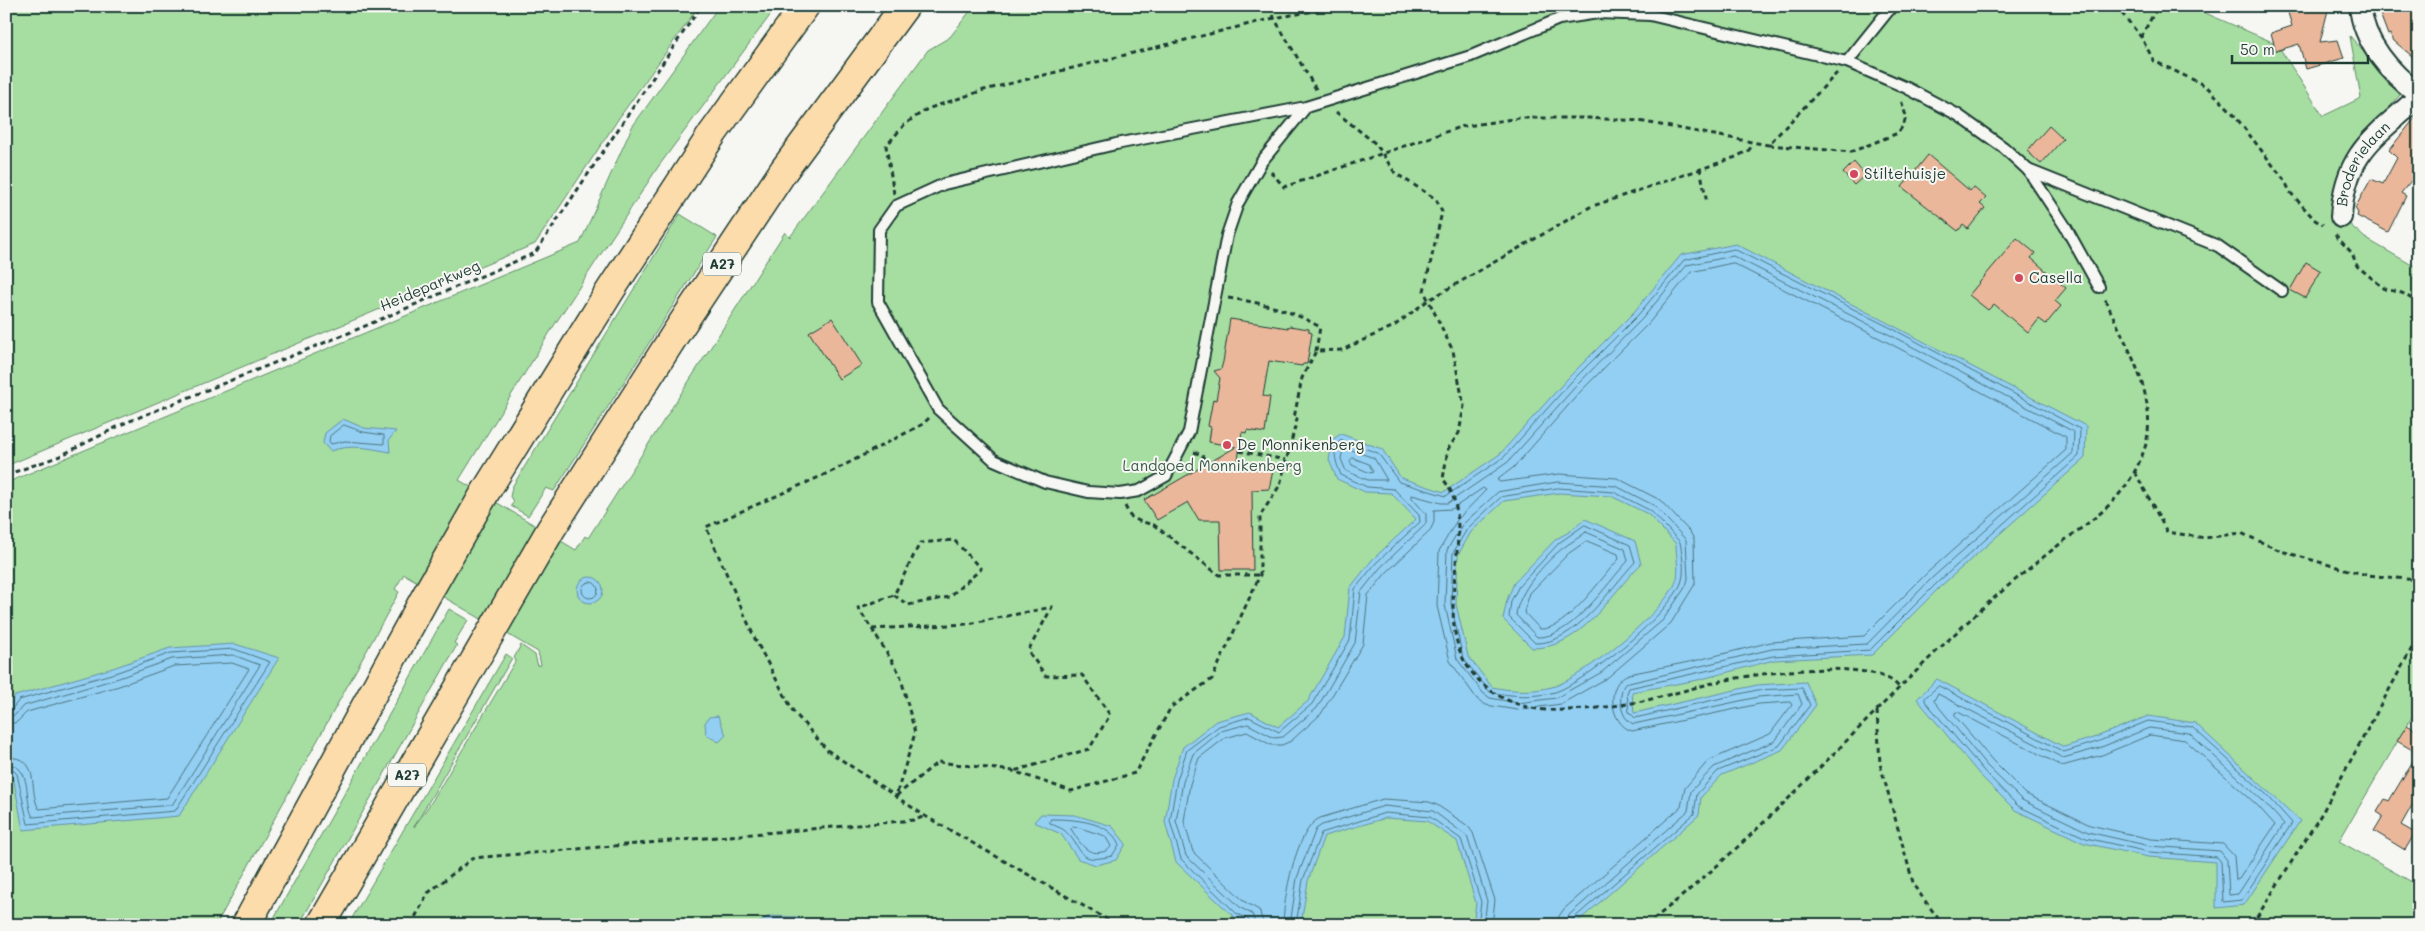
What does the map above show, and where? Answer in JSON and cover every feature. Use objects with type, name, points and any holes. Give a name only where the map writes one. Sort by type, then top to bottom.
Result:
[{"type":"highway","points":[[246,925],[426,596],[486,491],[632,257],[713,133],[805,6]]},
{"type":"highway","name":"A27","points":[[321,925],[551,529],[674,336],[784,170],[905,6]]},
{"type":"street","points":[[2360,6],[2363,22],[2374,48],[2384,61],[2419,96]]},
{"type":"street","name":"Broderielaan","points":[[2332,224],[2348,175],[2362,149],[2419,96]]},
{"type":"lane","points":[[1847,62],[1892,6]]},
{"type":"lane","points":[[1306,107],[1262,161],[1238,203],[1227,235],[1217,296],[1189,432],[1166,476],[1139,491],[1120,494],[1088,492],[1045,482],[994,460],[938,409],[878,302],[879,230],[896,206],[944,184],[1116,144],[1306,107],[1471,56],[1559,19],[1598,13],[1650,16],[1847,62],[1907,88],[1958,115],[2003,147],[2028,170],[2065,226],[2099,287]]},
{"type":"lane","points":[[2028,170],[2218,246],[2282,291]]},
{"type":"path","name":"Heideparkweg","points":[[6,475],[60,456],[125,423],[342,335],[535,253],[701,6]]},
{"type":"path","points":[[1272,6],[1274,18],[1324,102],[1376,144],[1395,173],[1436,199],[1442,212],[1424,291],[1427,301],[1453,350],[1464,406],[1459,433],[1448,449],[1443,478],[1450,488],[1456,504],[1457,533],[1453,621],[1456,643],[1465,663],[1479,681],[1496,696],[1519,705],[1545,710],[1633,703],[1719,682],[1812,669],[1855,670],[1889,679],[1900,688]]},
{"type":"path","points":[[896,206],[886,146],[905,124],[927,109],[984,90],[1274,18],[1344,6]]},
{"type":"path","points":[[2116,6],[2141,37],[2154,61],[2206,86],[2211,93],[2222,101],[2260,148],[2290,192],[2316,220],[2332,224],[2352,253],[2357,266],[2385,289],[2402,293],[2419,303]]},
{"type":"path","points":[[2141,37],[2158,6]]},
{"type":"path","points":[[1768,145],[1847,62]]},
{"type":"path","points":[[1262,161],[1284,187],[1460,127],[1519,118],[1589,118],[1639,121],[1753,144],[1851,152],[1898,134],[1906,116],[1899,96],[1907,88]]},
{"type":"path","points":[[1316,352],[1342,350],[1394,326],[1427,301],[1590,207],[1736,157],[1749,150],[1753,144]]},
{"type":"path","points":[[1700,168],[1707,203]]},
{"type":"path","points":[[1646,925],[1781,808],[1877,710],[1986,605],[2100,514],[2120,494],[2135,472],[2146,443],[2148,408],[2138,372],[2099,287]]},
{"type":"path","points":[[896,796],[938,762],[1013,771],[1071,791],[1135,773],[1171,707],[1212,679],[1260,575],[1260,516],[1280,485],[1297,419],[1294,418],[1302,378],[1316,352],[1320,328],[1281,307],[1217,296]]},
{"type":"path","points":[[938,409],[923,424],[835,470],[706,527],[755,639],[793,711],[827,750],[925,816],[1116,925]]},
{"type":"path","points":[[1182,447],[1202,455],[1208,467]]},
{"type":"path","points":[[1239,452],[1286,460]]},
{"type":"path","points":[[2135,472],[2167,532],[2204,538],[2241,533],[2281,551],[2333,566],[2366,575],[2417,580],[2419,582]]},
{"type":"path","points":[[1120,494],[1130,516],[1154,525],[1219,575],[1260,575]]},
{"type":"path","points":[[894,595],[908,604],[949,597],[981,569],[954,540],[920,543],[894,595],[858,608],[900,674],[915,733],[896,796]]},
{"type":"path","points":[[872,629],[968,624],[1052,607],[1028,651],[1046,676],[1082,675],[1110,715],[1089,748],[1013,771]]},
{"type":"path","points":[[2252,925],[2322,813],[2419,635]]},
{"type":"path","points":[[1877,710],[1880,764],[1914,886],[1943,925]]},
{"type":"path","points":[[411,925],[428,893],[473,858],[915,820],[925,816]]},
{"type":"green space","points":[[6,6],[699,6],[619,118],[535,244],[6,466]]},
{"type":"green space","name":"Landgoed Monnikenberg","points":[[719,6],[777,6],[658,167],[555,324],[459,480],[576,550],[585,536],[588,538],[785,232],[790,237],[928,50],[950,37],[974,6],[2189,6],[2277,44],[2323,116],[2361,98],[2350,36],[2400,95],[2373,127],[2337,213],[2365,238],[2419,269],[2419,705],[2339,841],[2419,886],[2419,925],[348,925],[506,654],[512,658],[414,827],[432,801],[516,660],[514,658],[521,645],[535,655],[538,666],[541,665],[538,652],[404,574],[395,589],[399,592],[216,925],[6,925],[6,483],[580,243],[632,127]]},
{"type":"green space","points":[[680,214],[717,237],[554,491],[546,488],[528,516],[511,506],[514,501],[510,497],[512,487]]},
{"type":"green space","points":[[449,609],[468,620],[454,643],[457,645],[299,925],[270,925]]},
{"type":"water","points":[[1736,244],[2086,426],[2085,458],[1941,586],[1872,655],[1774,660],[1698,680],[1632,692],[1634,713],[1757,685],[1806,682],[1816,705],[1782,750],[1722,775],[1701,797],[1699,815],[1574,925],[1473,925],[1476,903],[1457,841],[1427,821],[1386,818],[1324,836],[1308,881],[1301,924],[1250,925],[1235,918],[1176,862],[1165,822],[1172,779],[1183,747],[1216,721],[1250,712],[1278,727],[1308,701],[1345,637],[1350,588],[1372,560],[1416,519],[1391,493],[1365,492],[1337,479],[1329,460],[1333,439],[1341,434],[1382,449],[1401,478],[1444,492],[1500,454],[1568,378],[1634,312],[1681,255]],"holes":[[[1559,493],[1611,496],[1648,514],[1676,544],[1678,574],[1671,590],[1643,623],[1603,657],[1565,681],[1544,689],[1514,690],[1492,687],[1468,656],[1456,604],[1458,555],[1471,532],[1504,501]]]},
{"type":"water","points":[[343,419],[364,428],[396,431],[389,440],[390,452],[353,447],[330,451],[323,443],[325,433]]},
{"type":"water","points":[[1585,519],[1635,541],[1641,564],[1580,630],[1566,640],[1550,646],[1532,648],[1503,619],[1507,600],[1514,583],[1556,539],[1569,532]]},
{"type":"water","points":[[590,577],[599,581],[603,590],[599,599],[590,603],[581,599],[577,590],[581,581]]},
{"type":"water","points":[[235,644],[279,658],[179,816],[23,830],[13,776],[6,775],[6,708],[15,696],[113,668],[170,648]]},
{"type":"water","points":[[1937,679],[2064,747],[2096,737],[2148,716],[2195,723],[2300,821],[2244,905],[2216,908],[2216,862],[2148,857],[2084,843],[2015,810],[1979,774],[1917,699]]},
{"type":"water","points":[[718,716],[726,735],[719,742],[706,735],[705,723],[709,717]]},
{"type":"water","points":[[1041,814],[1075,815],[1112,826],[1126,844],[1116,860],[1096,865],[1078,859],[1061,834],[1034,822]]},
{"type":"water","points":[[769,916],[797,917],[810,925],[756,925]]},
{"type":"building","points":[[2286,6],[2329,6],[2320,42],[2338,40],[2344,58],[2306,69],[2299,44],[2276,51],[2271,33],[2292,26]]},
{"type":"building","points":[[2377,6],[2419,6],[2419,62],[2394,41],[2390,34],[2388,35]]},
{"type":"building","points":[[2419,113],[2419,171],[2401,193],[2406,196],[2388,232],[2357,216],[2358,213],[2355,208],[2371,179],[2383,184],[2397,158],[2389,150]]},
{"type":"building","points":[[2049,126],[2063,139],[2041,164],[2027,151]]},
{"type":"building","points":[[1928,155],[1970,191],[1973,187],[1986,198],[1980,204],[1985,208],[1968,229],[1963,225],[1958,231],[1902,187]]},
{"type":"building","name":"Stiltehuisje","points":[[1854,162],[1865,175],[1854,185],[1843,173]]},
{"type":"building","name":"Casella","points":[[2017,238],[2035,253],[2031,258],[2066,288],[2055,301],[2061,306],[2046,324],[2039,319],[2028,333],[1994,304],[1988,310],[1969,295]]},
{"type":"building","points":[[2306,262],[2321,271],[2305,298],[2290,290]]},
{"type":"building","points":[[832,318],[862,365],[839,379],[809,332]]},
{"type":"building","name":"De Monnikenberg","points":[[1230,319],[1288,328],[1289,326],[1309,329],[1309,332],[1312,333],[1307,364],[1302,366],[1269,361],[1263,396],[1270,397],[1265,433],[1247,430],[1246,433],[1242,432],[1238,460],[1274,466],[1269,489],[1252,490],[1253,570],[1221,570],[1220,520],[1199,520],[1188,502],[1157,520],[1144,500],[1236,447],[1209,442],[1211,427],[1208,426],[1213,399],[1216,400],[1220,378],[1214,371],[1221,369]]},
{"type":"building","points":[[2407,725],[2419,732],[2419,742],[2414,751],[2397,741]]},
{"type":"building","points":[[2419,751],[2419,793],[2401,825],[2415,833],[2405,850],[2374,831],[2383,816],[2377,812],[2385,799],[2389,801]]},
{"type":"place","name":"Stiltehuisje","points":[[1854,174]]},
{"type":"place","name":"Casella","points":[[2019,278]]},
{"type":"place","name":"De Monnikenberg","points":[[1227,445]]}]
